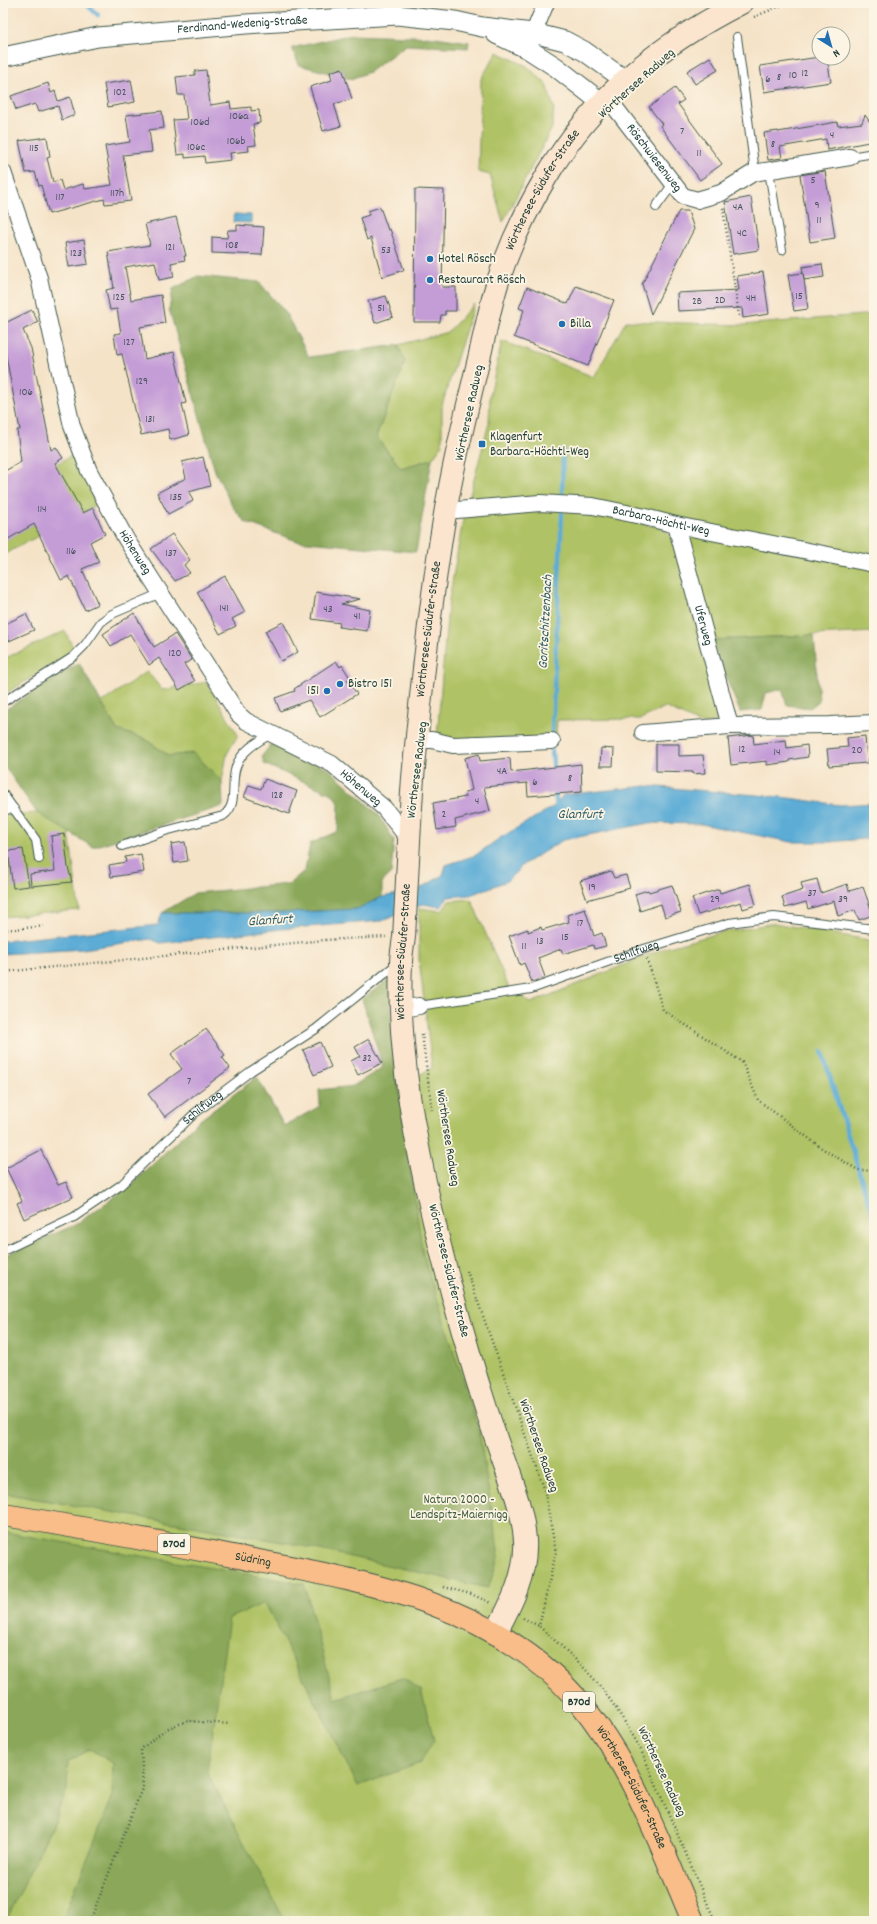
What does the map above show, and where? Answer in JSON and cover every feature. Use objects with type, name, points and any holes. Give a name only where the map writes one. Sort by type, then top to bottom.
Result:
[{"type":"main road","name":"Wörthersee-Südufer-Straße","points":[[692,1921],[637,1793],[605,1737],[576,1698],[529,1654],[496,1632],[508,1610],[519,1582],[525,1542],[518,1502],[496,1440],[441,1253],[409,1093],[410,1008],[401,961],[404,931],[408,838],[416,740],[425,654],[445,511],[470,393],[498,283],[524,218],[546,177],[572,137],[604,100],[625,80],[679,37],[741,3]]},
{"type":"main road","name":"Südring","points":[[3,1515],[109,1532],[344,1578],[405,1595],[462,1615],[496,1632]]},
{"type":"street","points":[[530,41],[546,3]]},
{"type":"street","name":"Ferdinand-Wedenig-Straße","points":[[3,57],[98,37],[254,23],[397,15],[455,21],[530,41],[565,41],[584,51],[625,80]]},
{"type":"street","name":"Ferdinand-Wedenig-Straße","points":[[530,41],[556,67],[604,100]]},
{"type":"street","name":"Röschwiesenweg","points":[[604,100],[683,196],[697,200],[721,193],[753,173],[850,157]]},
{"type":"street","name":"Höhenweg","points":[[3,172],[40,283],[72,426],[80,450],[103,499],[126,540],[238,714],[246,721],[332,764],[384,808],[408,838]]},
{"type":"street","name":"Barbara-Höchtl-Weg","points":[[445,511],[540,503],[593,506],[641,516],[676,526],[874,564]]},
{"type":"street","name":"Uferweg","points":[[676,526],[730,726]]},
{"type":"street","points":[[643,733],[730,726],[874,723]]},
{"type":"street","points":[[416,740],[432,740],[453,745],[552,742]]},
{"type":"lane","points":[[737,37],[754,164],[753,173]]},
{"type":"lane","points":[[850,157],[874,153]]},
{"type":"lane","points":[[769,171],[782,250]]},
{"type":"lane","points":[[656,207],[673,184]]},
{"type":"lane","points":[[3,702],[73,657],[85,645],[101,622],[112,614],[161,593]]},
{"type":"lane","points":[[122,846],[165,831],[223,816],[228,812],[233,802],[233,780],[236,766],[244,753],[271,734]]},
{"type":"lane","points":[[3,794],[36,840],[39,859]]},
{"type":"lane","points":[[3,810],[14,808]]},
{"type":"lane","name":"Schilfweg","points":[[410,1008],[532,989],[644,948],[729,923],[774,917],[874,929]]},
{"type":"lane","name":"Schilfweg","points":[[3,1250],[74,1217],[121,1185],[195,1113],[251,1071],[316,1028],[401,961]]},
{"type":"path","points":[[721,193],[739,316]]},
{"type":"path","points":[[3,930],[46,926]]},
{"type":"path","points":[[3,972],[404,931]]},
{"type":"path","points":[[644,948],[663,1010],[742,1062],[758,1100],[823,1149],[858,1170],[874,1171]]},
{"type":"path","name":"Wörthersee Radweg","points":[[410,1008],[432,1115]]},
{"type":"path","name":"Wörthersee Radweg","points":[[465,1266],[544,1488],[556,1552],[539,1626],[585,1669],[611,1700],[629,1727],[641,1750],[689,1857],[715,1921]]},
{"type":"path","points":[[90,1921],[143,1786],[141,1749],[166,1729],[187,1721],[230,1724]]},
{"type":"green space","points":[[352,34],[435,37],[469,42],[468,48],[406,45],[369,72],[351,79],[299,65],[292,48]]},
{"type":"green space","points":[[497,52],[527,66],[546,84],[554,108],[552,128],[503,222],[490,175],[478,172],[481,79]]},
{"type":"green space","points":[[198,276],[259,282],[285,312],[309,357],[398,345],[405,362],[376,437],[401,468],[432,459],[416,552],[297,541],[245,522],[232,506],[215,471],[169,309],[173,289]]},
{"type":"green space","points":[[474,304],[442,405],[442,445],[432,459],[401,468],[376,437],[405,362],[398,345],[448,332]]},
{"type":"green space","points":[[874,314],[874,632],[711,640],[679,520],[468,502],[489,423],[490,395],[502,341],[594,377],[626,321],[742,325]]},
{"type":"green space","points":[[73,455],[98,504],[3,555],[3,493]]},
{"type":"green space","points":[[564,508],[663,528],[673,538],[718,705],[716,723],[701,724],[665,707],[641,719],[557,720],[556,737],[451,740],[437,736],[448,606],[464,514]]},
{"type":"green space","points":[[65,631],[75,651],[3,695],[3,659]]},
{"type":"green space","points":[[814,635],[819,701],[810,708],[787,705],[782,689],[766,693],[762,710],[740,712],[711,640]]},
{"type":"green space","points":[[79,663],[117,730],[145,739],[169,756],[193,753],[222,781],[223,806],[93,847],[37,813],[3,764],[3,711]]},
{"type":"green space","points":[[147,671],[162,690],[207,682],[238,735],[227,754],[222,781],[193,753],[169,756],[145,739],[117,730],[101,703]]},
{"type":"green space","points":[[273,742],[329,769],[378,814],[394,840],[391,874],[382,882],[382,897],[357,909],[282,913],[162,913],[195,893],[289,884],[305,870],[310,844],[338,831],[339,803],[332,794],[264,764],[262,756]]},
{"type":"green space","points":[[3,809],[10,815],[37,813],[69,832],[79,910],[3,917]]},
{"type":"green space","name":"Natura 2000 - Lendspitz-Maiernigg","points":[[471,899],[509,988],[531,1003],[665,948],[719,933],[774,923],[874,941],[874,1921],[3,1921],[3,1256],[75,1225],[130,1186],[195,1124],[257,1077],[284,1126],[364,1104],[432,1068],[419,959],[419,908],[442,911],[449,901]]},
{"type":"green space","points":[[389,979],[395,1064],[423,1255],[479,1431],[499,1557],[488,1588],[294,1544],[3,1493],[3,1256],[75,1225],[130,1186],[195,1124],[257,1077],[284,1126],[320,1106],[319,1090],[353,1086],[383,1067],[362,999]]},
{"type":"green space","points":[[3,1532],[304,1584],[335,1699],[402,1678],[421,1690],[434,1740],[420,1763],[358,1786],[265,1603],[229,1618],[207,1772],[285,1921],[62,1921],[112,1798],[113,1763],[90,1749],[68,1762],[67,1790],[51,1828],[6,1921],[3,1921]]},
{"type":"water","points":[[234,214],[251,215],[251,223],[233,222]]},
{"type":"water","name":"Glanfurt","points":[[646,786],[781,797],[840,805],[874,803],[874,838],[830,842],[791,842],[701,824],[649,823],[563,840],[524,864],[507,881],[470,895],[448,897],[441,907],[423,904],[382,921],[282,929],[160,943],[151,939],[83,949],[3,954],[3,941],[158,925],[162,913],[282,913],[357,909],[382,897],[416,891],[443,875],[446,865],[476,855],[500,838],[556,805],[563,795]]},
{"type":"building","points":[[710,57],[718,70],[695,84],[687,71]]},
{"type":"building","points":[[811,58],[811,66],[828,66],[831,82],[764,92],[760,66]]},
{"type":"building","points":[[342,68],[352,99],[334,104],[341,126],[323,131],[310,87],[332,80],[330,72]]},
{"type":"building","points":[[206,70],[210,105],[230,102],[231,109],[251,107],[251,111],[259,110],[260,123],[253,124],[256,145],[248,146],[249,151],[230,153],[231,160],[205,163],[204,156],[185,158],[185,154],[177,155],[173,120],[187,119],[184,95],[178,95],[176,77],[195,75],[195,71]]},
{"type":"building","points":[[131,80],[135,102],[108,107],[104,84]]},
{"type":"building","points":[[48,83],[51,93],[55,91],[58,101],[70,97],[75,115],[62,120],[58,106],[38,112],[35,104],[16,110],[11,96]]},
{"type":"building","points":[[675,88],[684,100],[678,104],[722,164],[700,180],[660,126],[662,124],[649,107]]},
{"type":"building","points":[[162,111],[164,128],[149,130],[152,152],[123,155],[131,201],[105,204],[104,199],[49,214],[41,185],[39,186],[35,172],[26,173],[19,141],[47,137],[50,157],[47,158],[53,182],[60,180],[63,190],[83,184],[85,189],[112,185],[105,146],[130,142],[126,115]]},
{"type":"building","points":[[865,115],[870,122],[874,121],[874,141],[827,150],[826,139],[780,147],[782,158],[768,160],[764,133],[837,122],[838,126],[862,123]]},
{"type":"building","points":[[825,171],[835,238],[810,242],[800,175]]},
{"type":"building","name":"Hotel Rösch","points":[[415,189],[444,190],[442,287],[456,287],[456,311],[445,311],[445,315],[441,315],[440,322],[414,322]]},
{"type":"building","points":[[751,197],[759,250],[733,254],[725,202]]},
{"type":"building","points":[[380,207],[388,230],[390,229],[404,270],[382,277],[371,238],[367,240],[360,218],[369,215],[368,211]]},
{"type":"building","points":[[679,211],[688,211],[694,229],[651,314],[642,284]]},
{"type":"building","points":[[176,217],[186,256],[184,256],[185,260],[171,263],[174,277],[159,280],[155,262],[125,267],[131,300],[161,295],[165,323],[140,327],[145,359],[174,352],[186,403],[182,404],[189,435],[170,440],[168,429],[141,435],[122,354],[117,355],[114,334],[121,333],[117,309],[110,310],[106,290],[114,288],[108,252],[150,245],[145,224]]},
{"type":"building","points":[[237,225],[264,227],[262,255],[212,253],[212,237],[227,238],[228,230],[237,230]]},
{"type":"building","points":[[84,240],[88,264],[69,267],[65,243]]},
{"type":"building","points":[[822,264],[824,277],[804,280],[802,267]]},
{"type":"building","points":[[763,272],[769,314],[743,318],[742,308],[678,311],[677,293],[739,290],[737,276]]},
{"type":"building","points":[[803,273],[808,309],[794,311],[788,275]]},
{"type":"building","name":"Billa","points":[[576,286],[614,300],[588,366],[514,337],[524,310],[519,308],[527,287],[568,304]]},
{"type":"building","points":[[386,296],[393,317],[375,323],[368,301]]},
{"type":"building","points":[[32,310],[38,322],[23,330],[31,348],[51,450],[56,447],[63,458],[55,463],[83,513],[93,508],[105,534],[90,542],[99,562],[82,569],[98,604],[85,610],[69,576],[61,580],[34,524],[3,542],[3,472],[21,462],[17,430],[20,430],[3,340],[3,324]]},
{"type":"building","points":[[203,457],[210,486],[189,492],[193,501],[168,514],[157,493],[186,478],[182,462]]},
{"type":"building","points":[[172,534],[190,560],[184,565],[190,573],[175,581],[151,549]]},
{"type":"building","points":[[225,576],[245,612],[232,619],[236,626],[220,634],[197,592]]},
{"type":"building","points":[[316,592],[360,599],[341,604],[370,610],[367,631],[339,627],[340,623],[312,619]]},
{"type":"building","points":[[134,613],[154,647],[175,634],[192,660],[184,664],[195,681],[179,690],[159,658],[149,665],[130,634],[111,646],[103,634]]},
{"type":"building","points":[[26,614],[34,630],[9,641],[3,625]]},
{"type":"building","points":[[283,622],[298,652],[281,661],[265,631]]},
{"type":"building","points":[[336,661],[340,667],[342,665],[350,678],[347,680],[357,694],[320,717],[309,700],[280,711],[275,698],[295,691],[294,689]]},
{"type":"building","points":[[753,735],[754,744],[786,740],[787,748],[807,745],[808,757],[789,760],[789,762],[767,765],[767,761],[731,765],[728,738]]},
{"type":"building","points":[[865,736],[867,763],[829,766],[827,749],[848,747],[847,738]]},
{"type":"building","points":[[656,744],[679,744],[679,756],[703,755],[705,773],[693,774],[693,772],[656,771]]},
{"type":"building","points":[[601,748],[614,749],[613,766],[600,766]]},
{"type":"building","points":[[479,754],[480,761],[510,758],[511,772],[581,764],[582,792],[528,796],[527,783],[484,787],[490,811],[455,820],[456,827],[437,830],[433,803],[466,797],[465,792],[472,790],[465,758]]},
{"type":"building","points":[[265,779],[297,791],[289,814],[244,797],[249,785],[261,789]]},
{"type":"building","points":[[64,834],[68,867],[72,882],[31,886],[30,874],[55,871],[51,836]]},
{"type":"building","points":[[185,842],[188,861],[174,863],[171,844]]},
{"type":"building","points":[[23,849],[29,886],[13,888],[8,851]]},
{"type":"building","points":[[141,854],[144,872],[111,877],[109,865],[126,862],[125,857]]},
{"type":"building","points":[[611,871],[614,878],[626,875],[630,888],[587,900],[580,881]]},
{"type":"building","points":[[817,879],[821,893],[847,884],[849,891],[863,887],[873,915],[859,920],[855,910],[838,916],[834,901],[808,909],[806,902],[785,908],[782,897],[803,890],[801,883]]},
{"type":"building","points":[[750,884],[756,905],[743,909],[741,902],[698,915],[692,898],[719,889],[720,893]]},
{"type":"building","points":[[672,885],[681,912],[665,917],[661,904],[640,911],[635,894],[648,890],[649,892]]},
{"type":"building","points":[[585,909],[594,936],[602,933],[606,946],[594,949],[593,945],[563,954],[561,949],[538,958],[545,977],[532,982],[524,963],[520,965],[509,936],[528,929],[528,932],[541,927],[542,930],[569,922],[567,915]]},
{"type":"building","points":[[206,1029],[225,1055],[222,1057],[230,1068],[165,1117],[148,1094],[182,1069],[171,1054]]},
{"type":"building","points":[[369,1039],[382,1063],[358,1075],[351,1061],[360,1056],[355,1047]]},
{"type":"building","points":[[320,1042],[331,1067],[314,1075],[303,1050]]},
{"type":"building","points":[[41,1150],[58,1185],[66,1182],[73,1197],[24,1219],[17,1203],[22,1201],[6,1168]]},
{"type":"waterway","name":"Goritschitzenbach","points":[[85,3],[98,15]]},
{"type":"waterway","points":[[562,495],[563,450]]},
{"type":"waterway","name":"Goritschitzenbach","points":[[552,732],[562,513]]},
{"type":"waterway","points":[[552,751],[554,773]]},
{"type":"waterway","points":[[555,788],[557,811]]},
{"type":"waterway","points":[[822,1051],[874,1220]]},
{"type":"place","name":"Hotel Rösch","points":[[430,259]]},
{"type":"place","name":"Restaurant Rösch","points":[[430,280]]},
{"type":"place","name":"Billa","points":[[562,324]]},
{"type":"place","name":"Klagenfurt Barbara-Höchtl-Weg","points":[[482,444]]},
{"type":"place","name":"Bistro 151","points":[[340,684]]},
{"type":"place","name":"151","points":[[327,691]]}]
